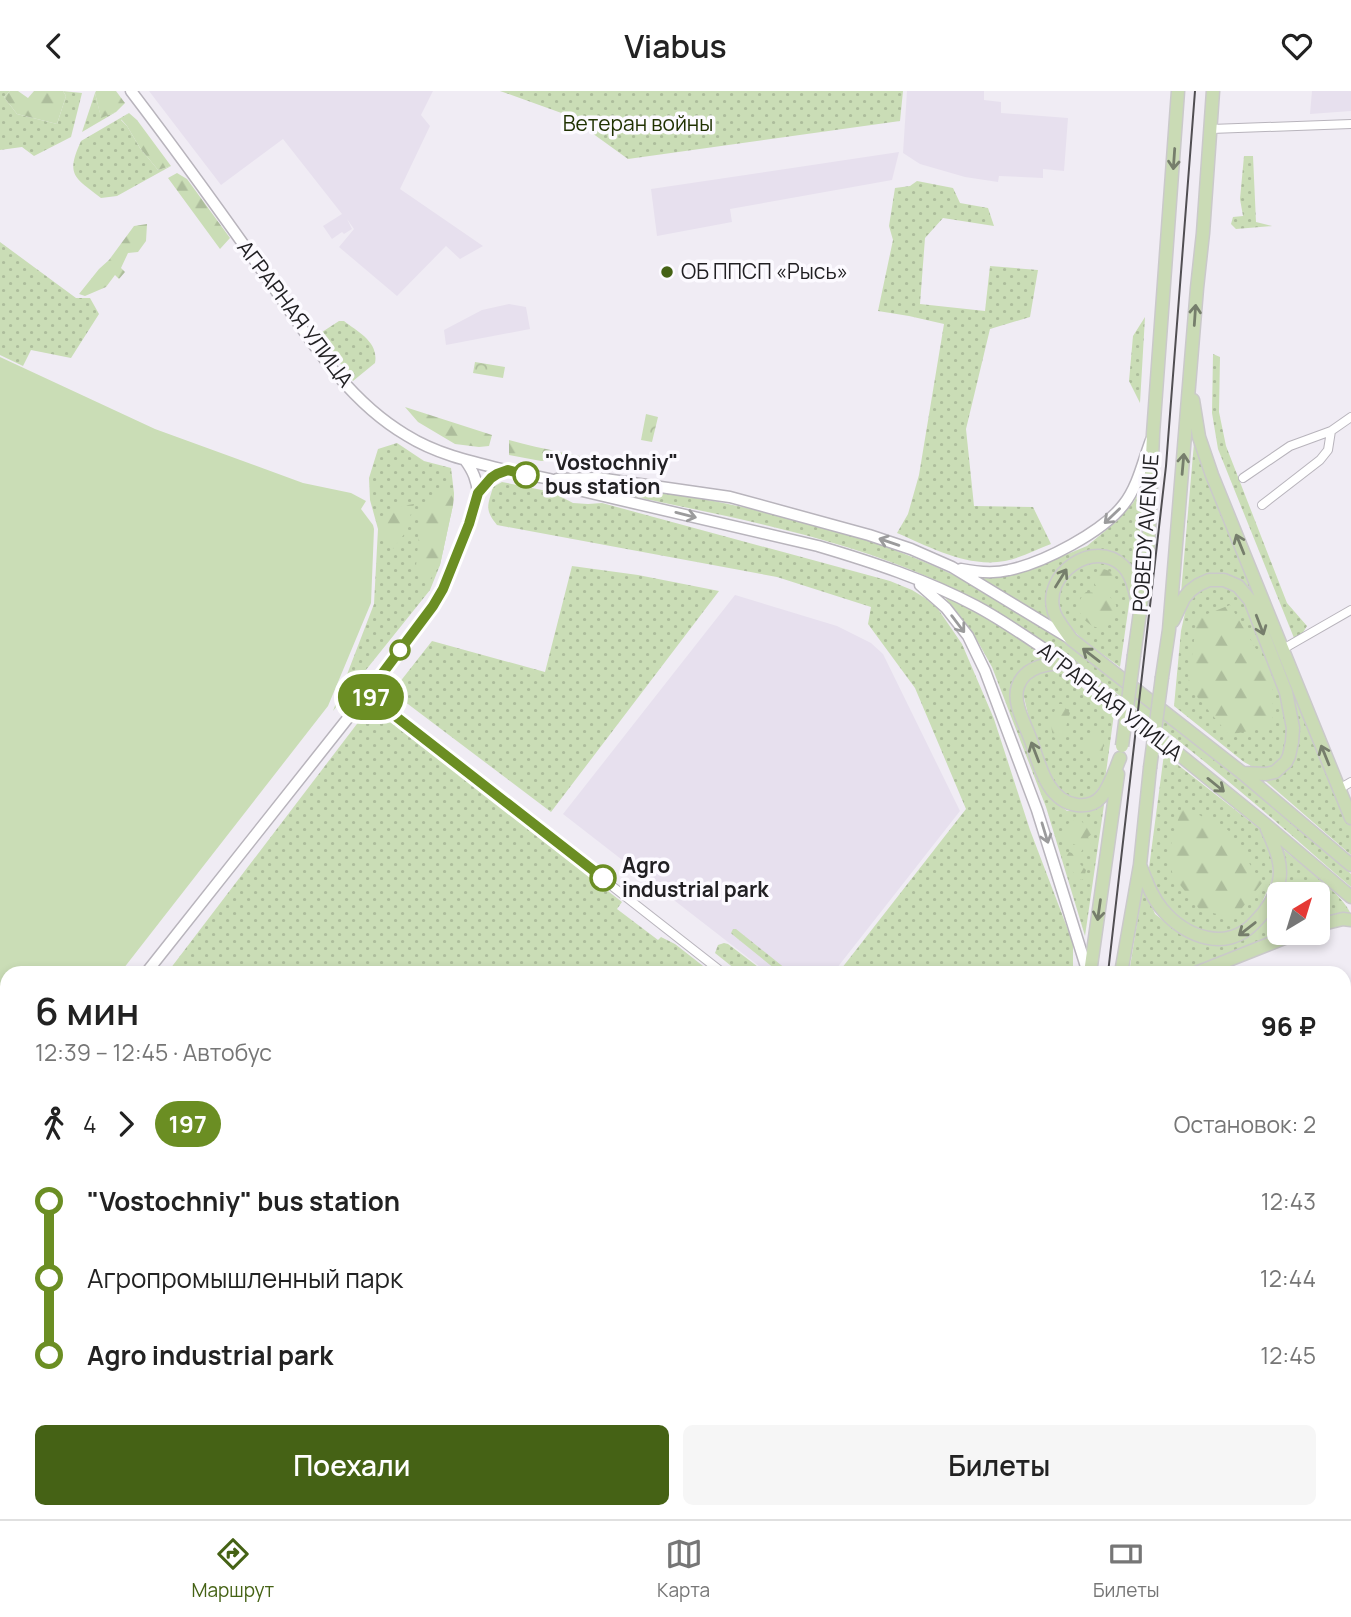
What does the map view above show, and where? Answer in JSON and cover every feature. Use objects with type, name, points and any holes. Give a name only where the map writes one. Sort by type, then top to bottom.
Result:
[{"type":"main road","name":"POBEDY AVENUE","points":[[1090,966],[1148,555],[1153,434],[1178,91]]},
{"type":"main road","name":"POBEDY AVENUE","points":[[1122,966],[1140,865],[1169,630],[1213,91]]},
{"type":"main road","points":[[1190,383],[1199,437],[1212,475],[1283,649],[1345,786],[1351,818]]},
{"type":"main road","points":[[1071,639],[1054,613],[1054,591],[1058,579],[1066,569],[1077,561],[1092,556],[1108,557],[1124,567],[1141,616]]},
{"type":"main road","points":[[1169,630],[1184,599],[1198,585],[1209,580],[1224,580],[1238,586],[1250,600],[1286,692],[1293,728],[1289,756],[1275,772],[1241,772]]},
{"type":"main road","name":"АГРАРНАЯ УЛИЦА","points":[[1071,639],[1241,772],[1351,865]]},
{"type":"main road","points":[[1068,664],[1054,662],[1037,668],[1022,679],[1017,692],[1020,712],[1050,788],[1070,804],[1090,804],[1102,796],[1121,752]]},
{"type":"main road","name":"АГРАРНАЯ УЛИЦА","points":[[1068,664],[1351,897]]},
{"type":"main road","points":[[1140,865],[1149,888],[1172,920],[1196,935],[1231,939],[1250,927],[1262,914],[1272,900],[1280,880],[1279,857],[1266,825]]},
{"type":"main road","points":[[1330,922],[1351,920]]},
{"type":"main road","points":[[1214,966],[1267,945]]},
{"type":"street","name":"АГРАРНАЯ УЛИЦА","points":[[131,91],[315,346],[352,391],[383,420],[405,435],[430,448],[465,460],[551,479],[578,490],[818,546],[853,557],[909,577],[976,606],[1068,664]]},
{"type":"street","points":[[1211,129],[1351,124]]},
{"type":"street","points":[[1243,478],[1290,446],[1331,431],[1351,417]]},
{"type":"street","points":[[1262,505],[1320,460],[1328,450],[1331,431]]},
{"type":"street","points":[[952,567],[986,572],[1010,570],[1082,539],[1113,517],[1125,502],[1134,488],[1153,434]]},
{"type":"street","points":[[465,460],[475,475],[478,493]]},
{"type":"street","points":[[152,966],[367,694],[433,606],[443,589],[469,524],[478,493],[491,478],[508,470]]},
{"type":"street","name":"АГРАРНАЯ УЛИЦА","points":[[551,479],[598,478],[730,497],[869,535],[952,567],[1071,639]]},
{"type":"street","points":[[596,494],[591,492],[590,487],[598,478]]},
{"type":"street","points":[[909,577],[946,608],[968,636],[985,671],[1037,810],[1087,966]]},
{"type":"street","points":[[1283,649],[1351,610]]},
{"type":"street","points":[[367,694],[714,966]]},
{"type":"shaded area","points":[[149,91],[433,91],[421,115],[430,126],[400,189],[483,246],[460,259],[446,246],[397,296],[339,247],[354,229],[347,219],[352,229],[332,239],[323,226],[342,214],[283,139],[221,185]]},
{"type":"shaded area","points":[[907,91],[984,91],[984,100],[1001,102],[1001,113],[1068,118],[1064,171],[1043,169],[1043,178],[999,176],[998,182],[965,177],[920,164],[903,153]]},
{"type":"shaded area","points":[[1312,91],[1351,91],[1351,111],[1310,114]]},
{"type":"shaded area","points":[[899,152],[892,180],[730,209],[732,222],[657,236],[651,189]]},
{"type":"shaded area","points":[[509,304],[526,307],[530,329],[446,345],[444,330],[482,310]]},
{"type":"shaded area","points":[[735,595],[837,626],[871,643],[883,654],[960,811],[838,966],[759,966],[563,814]]},
{"type":"green space","points":[[0,91],[10,91],[4,97],[17,114],[57,124],[66,96],[63,91],[82,93],[71,137],[34,156],[22,147],[0,150]]},
{"type":"green space","points":[[10,91],[18,91],[28,98],[34,91],[63,91],[66,96],[57,124],[17,114],[4,97]]},
{"type":"green space","points":[[96,91],[116,91],[125,103],[116,112],[101,118]]},
{"type":"green space","name":"Ветеран войны","points":[[500,91],[903,91],[900,121],[628,159],[567,115]]},
{"type":"green space","points":[[95,93],[101,117],[116,112],[82,132]]},
{"type":"green space","points":[[129,113],[121,120],[140,148],[158,170],[171,166],[117,196],[101,198],[75,175],[73,169],[76,153],[81,141]]},
{"type":"green space","points":[[129,113],[171,166],[158,170],[140,148],[121,119]]},
{"type":"green space","points":[[1244,156],[1253,156],[1256,222],[1272,226],[1236,229],[1231,224],[1233,217],[1243,216],[1240,199]]},
{"type":"green space","points":[[177,173],[187,179],[230,238],[220,249],[168,178]]},
{"type":"green space","points":[[917,181],[953,188],[960,203],[988,208],[994,226],[943,218],[925,238],[920,304],[985,311],[990,266],[1038,270],[1030,317],[990,329],[966,429],[974,506],[1033,507],[1051,544],[1011,560],[977,562],[963,559],[897,533],[908,514],[919,475],[944,324],[878,311],[893,240],[889,226],[895,188],[910,186]]},
{"type":"green space","points":[[147,224],[146,241],[138,252],[128,253],[121,268],[125,272],[119,279],[115,275],[106,287],[85,296],[79,294],[134,226]]},
{"type":"green space","points":[[0,242],[76,298],[90,298],[99,314],[71,358],[31,350],[23,366],[0,355]]},
{"type":"green space","points":[[1145,317],[1140,403],[1129,381],[1133,336]]},
{"type":"green space","points":[[339,321],[344,321],[366,338],[374,349],[375,363],[353,381],[319,334]]},
{"type":"green space","points":[[1213,354],[1220,357],[1219,412],[1226,446],[1287,603],[1307,626],[1302,634],[1294,638],[1218,449],[1212,413]]},
{"type":"green space","points":[[0,357],[155,429],[303,483],[351,493],[366,501],[361,509],[374,529],[371,603],[328,706],[125,966],[0,966]]},
{"type":"green space","points":[[475,362],[505,367],[503,378],[473,373]]},
{"type":"green space","points":[[405,407],[492,435],[489,446],[455,444],[418,422]]},
{"type":"green space","points":[[646,414],[658,417],[652,442],[641,440]]},
{"type":"green space","points":[[509,440],[615,464],[594,468],[574,460],[541,461],[509,455]]},
{"type":"green space","points":[[397,443],[424,461],[451,468],[453,505],[440,565],[430,590],[333,711],[374,604],[378,529],[370,500],[369,478],[378,449]]},
{"type":"green space","points":[[1194,443],[1351,821],[1351,855],[1261,777],[1274,775],[1297,738],[1241,583],[1197,579],[1181,593]]},
{"type":"green space","points":[[1145,480],[1135,582],[1130,571],[1091,552],[1050,590],[1058,627],[976,578],[1016,574],[1087,546],[1117,521],[1133,503]]},
{"type":"green space","points":[[600,481],[727,504],[812,523],[934,566],[991,595],[1096,666],[1277,808],[1351,874],[1351,887],[1250,799],[1147,716],[1055,649],[976,600],[894,563],[853,549],[727,516],[598,489]]},
{"type":"green space","points":[[502,482],[552,492],[573,503],[602,503],[890,581],[925,598],[938,609],[962,644],[994,719],[1030,830],[1073,943],[1073,966],[843,966],[966,809],[915,688],[868,624],[871,607],[777,577],[497,525],[489,511],[493,487]]},
{"type":"green space","points":[[440,489],[454,493],[453,505],[440,565],[427,584],[416,566],[421,513]]},
{"type":"green space","points":[[414,504],[405,533],[393,549],[378,529],[378,519],[396,507]]},
{"type":"green space","points":[[1107,560],[1123,576],[1130,597],[1120,667],[1072,629],[1062,613],[1060,603],[1061,585],[1071,570],[1083,564]]},
{"type":"green space","points":[[572,566],[638,575],[719,591],[551,812],[392,692],[432,641],[545,672]]},
{"type":"green space","points":[[1099,569],[1111,572],[1116,582],[1116,590],[1107,593],[1116,605],[1117,613],[1104,629],[1085,621],[1079,610],[1081,598],[1086,592],[1098,593],[1094,579]]},
{"type":"green space","points":[[1221,583],[1235,588],[1246,600],[1284,693],[1290,731],[1285,754],[1278,763],[1266,769],[1255,768],[1244,762],[1174,706],[1181,631],[1188,599],[1207,585]]},
{"type":"green space","points":[[943,595],[991,620],[1050,657],[1034,663],[1013,684],[1052,799],[1067,811],[1080,811],[1105,798],[1085,936],[1046,807],[992,667],[973,633]]},
{"type":"green space","points":[[1230,605],[1272,676],[1272,726],[1229,735],[1188,686],[1197,618]]},
{"type":"green space","points":[[1054,667],[1114,714],[1105,780],[1089,801],[1065,795],[1052,782],[1027,711],[1022,687],[1036,674]]},
{"type":"green space","points":[[1058,704],[1062,704],[1070,713],[1059,739],[1053,737],[1050,720]]},
{"type":"green space","points":[[363,716],[383,716],[622,902],[617,909],[658,940],[661,937],[675,944],[703,966],[172,966]]},
{"type":"green space","points":[[1095,735],[1103,741],[1103,750],[1097,765],[1093,764],[1090,759],[1092,755],[1086,747],[1087,739]]},
{"type":"green space","points":[[1164,754],[1266,834],[1272,858],[1273,878],[1271,882],[1267,882],[1267,891],[1258,911],[1248,924],[1231,936],[1199,933],[1162,906],[1152,888],[1149,868]]},
{"type":"green space","points":[[1182,806],[1228,830],[1262,883],[1234,918],[1200,910],[1173,876],[1168,855]]},
{"type":"green space","points":[[1078,819],[1085,826],[1089,821],[1093,828],[1088,837],[1091,844],[1089,848],[1083,849],[1078,857],[1086,870],[1084,879],[1081,880],[1075,876],[1066,857],[1069,852],[1077,855],[1080,853],[1078,846],[1064,840],[1062,836],[1067,825]]},
{"type":"green space","points":[[1278,845],[1323,882],[1276,882]]},
{"type":"green space","points":[[1143,886],[1155,914],[1180,934],[1209,943],[1233,942],[1267,910],[1267,938],[1197,966],[1130,966]]},
{"type":"green space","points":[[1330,888],[1351,915],[1343,912],[1330,915]]},
{"type":"green space","points":[[736,929],[782,966],[771,966],[731,933]]},
{"type":"green space","points":[[728,944],[757,966],[731,966],[715,953],[718,945]]},
{"type":"tram line","points":[[1109,966],[1166,466],[1195,91]]},
{"type":"bus line","name":"197","points":[[526,475],[508,470],[497,474],[478,493],[469,524],[443,589],[367,694],[603,878]]},
{"type":"place","name":"ОБ ППСП «Рысь»","points":[[667,272]]},
{"type":"place","name":"\"Vostochniy\" bus station","points":[[526,475]]},
{"type":"place","name":"Agro industrial park","points":[[603,878]]}]
